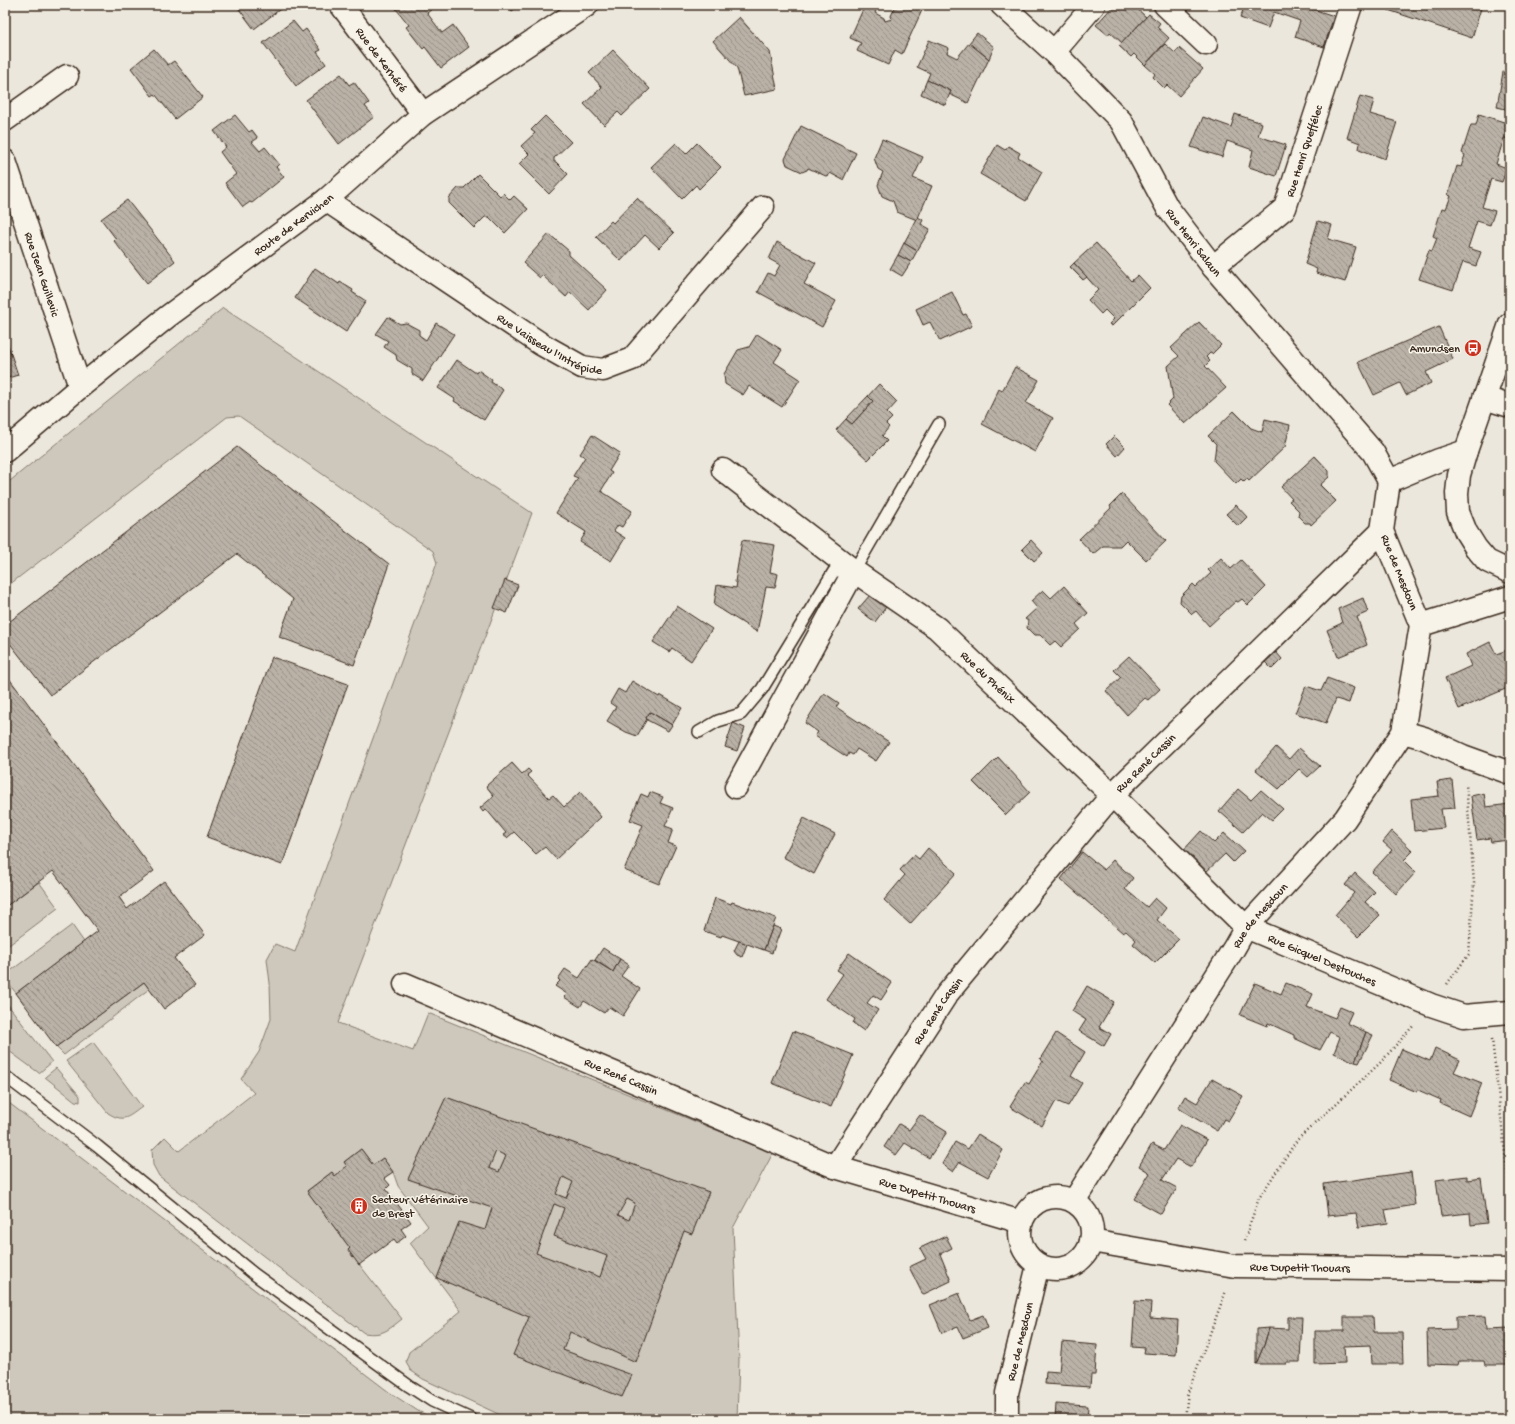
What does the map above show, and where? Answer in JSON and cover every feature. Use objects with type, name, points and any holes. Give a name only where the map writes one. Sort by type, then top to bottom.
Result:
[{"type":"street","name":"Rue de Kerhéré","points":[[341,5],[423,114]]},
{"type":"street","name":"Route de Kervichen","points":[[5,450],[167,317],[326,200],[423,114],[587,5]]},
{"type":"street","name":"Rue Henri Salaun","points":[[1002,5],[1054,52],[1121,121],[1167,206],[1213,267],[1373,452],[1389,481]]},
{"type":"street","points":[[1054,52],[1094,5]]},
{"type":"street","points":[[1165,5],[1206,44]]},
{"type":"street","name":"Rue Henri Queffélec","points":[[1213,267],[1285,208],[1351,5]]},
{"type":"street","points":[[5,120],[67,76]]},
{"type":"street","name":"Rue Jean Guillevic","points":[[5,161],[80,387]]},
{"type":"street","name":"Rue Vaisseau l'Intrépide","points":[[326,200],[541,344],[582,367],[603,370],[632,358],[763,207]]},
{"type":"street","points":[[1510,324],[1466,451],[1459,475],[1457,493],[1458,512],[1466,532],[1476,548],[1487,561],[1510,572]]},
{"type":"street","points":[[1484,398],[1510,406]]},
{"type":"street","points":[[1389,481],[1439,460],[1466,451]]},
{"type":"street","name":"Rue du Phénix","points":[[723,470],[854,570],[936,628],[1112,795]]},
{"type":"street","name":"Rue de Mesdoun","points":[[1074,1201],[1246,927],[1345,819],[1403,732],[1421,625],[1382,532],[1389,481]]},
{"type":"street","name":"Rue René Cassin","points":[[405,984],[835,1167],[947,994],[1112,795],[1382,532]]},
{"type":"street","points":[[736,787],[854,570]]},
{"type":"street","name":"Rue de Mesdoun","points":[[1421,625],[1510,597]]},
{"type":"street","points":[[1403,732],[1424,738],[1463,756],[1510,773]]},
{"type":"street","name":"Rue Gicquel Destouches","points":[[1112,795],[1246,927],[1431,1005],[1464,1016],[1500,1013]]},
{"type":"street","name":"Rue Dupetit Thouars","points":[[835,1167],[1021,1222]]},
{"type":"street","points":[[1062,1197],[1074,1201],[1084,1210],[1090,1221],[1092,1229],[1091,1241],[1088,1249],[1081,1259],[1063,1269],[1050,1269],[1038,1265],[1027,1255],[1022,1244],[1020,1234],[1021,1222],[1031,1207],[1041,1200],[1062,1197]]},
{"type":"street","name":"Rue Dupetit Thouars","points":[[1091,1241],[1235,1266],[1510,1270]]},
{"type":"street","name":"Rue de Mesdoun","points":[[1007,1419],[1006,1393],[1038,1265]]},
{"type":"lane","points":[[699,732],[718,721],[741,714],[762,689],[834,571],[854,570],[938,424]]},
{"type":"lane","points":[[5,1076],[97,1146],[254,1274],[409,1386],[432,1401],[471,1419]]},
{"type":"path","points":[[1185,1419],[1188,1392],[1259,1198],[1298,1140],[1380,1063],[1431,1005],[1469,954],[1474,883],[1463,756]]},
{"type":"path","points":[[1500,1013],[1510,1197]]},
{"type":"shaded area","points":[[223,308],[532,513],[338,1023],[413,1051],[428,1013],[773,1153],[733,1228],[739,1360],[737,1419],[509,1419],[423,1379],[410,1370],[406,1361],[409,1352],[461,1311],[410,1243],[428,1226],[398,1186],[393,1172],[383,1158],[373,1165],[361,1149],[344,1162],[347,1166],[335,1176],[332,1172],[307,1191],[350,1248],[348,1250],[402,1319],[389,1329],[376,1334],[364,1333],[159,1176],[153,1165],[152,1150],[165,1137],[179,1151],[254,1093],[241,1079],[259,1052],[271,1019],[270,983],[267,959],[275,944],[295,952],[437,563],[433,551],[239,416],[227,417],[5,588],[5,485]]},
{"type":"shaded area","points":[[39,882],[58,908],[5,948],[5,907]]},
{"type":"shaded area","points":[[72,925],[84,942],[16,993],[5,979],[5,975]]},
{"type":"shaded area","points":[[144,982],[149,989],[64,1055],[56,1047]]},
{"type":"shaded area","points":[[5,1001],[52,1062],[39,1073],[5,1048]]},
{"type":"shaded area","points":[[93,1042],[142,1107],[126,1118],[118,1118],[108,1113],[66,1061]]},
{"type":"shaded area","points":[[56,1068],[80,1096],[80,1102],[75,1101],[45,1077]]},
{"type":"shaded area","points":[[5,1100],[389,1392],[418,1411],[435,1419],[5,1419]]},
{"type":"building","points":[[236,5],[282,5],[283,7],[254,29]]},
{"type":"building","points":[[393,5],[437,5],[427,13],[442,33],[453,25],[469,47],[441,68],[425,47],[423,49],[406,27],[409,25]]},
{"type":"building","points":[[507,5],[520,5],[512,11]]},
{"type":"building","points":[[865,5],[876,11],[875,13],[884,18],[885,21],[892,19],[891,16],[896,5],[916,5],[923,8],[902,54],[895,50],[888,65],[857,51],[861,43],[850,38]]},
{"type":"building","points":[[1114,5],[1133,5],[1146,17],[1122,43],[1110,32],[1108,35],[1096,25]]},
{"type":"building","points":[[1245,5],[1307,5],[1307,7],[1334,16],[1324,47],[1295,37],[1300,21],[1274,12],[1268,28],[1240,18]]},
{"type":"building","points":[[1390,5],[1482,5],[1472,38],[1388,10]]},
{"type":"building","points":[[1149,14],[1160,23],[1157,27],[1169,38],[1145,65],[1134,54],[1131,57],[1119,46]]},
{"type":"building","points":[[739,17],[770,52],[777,89],[744,96],[737,68],[713,41]]},
{"type":"building","points":[[293,21],[302,32],[306,29],[321,50],[317,52],[326,64],[296,86],[263,43]]},
{"type":"building","points":[[977,33],[994,47],[989,59],[969,43]]},
{"type":"building","points":[[929,40],[949,48],[947,53],[957,58],[969,43],[989,59],[968,103],[949,94],[951,91],[927,80],[930,73],[917,67]]},
{"type":"building","points":[[1165,44],[1175,53],[1179,48],[1203,69],[1179,96],[1167,85],[1164,88],[1153,77],[1155,74],[1145,65]]},
{"type":"building","points":[[154,49],[168,65],[174,61],[203,97],[175,119],[155,94],[152,96],[131,68]]},
{"type":"building","points":[[613,50],[650,89],[622,116],[618,112],[604,125],[584,104],[602,87],[589,73]]},
{"type":"building","points":[[1503,72],[1510,73],[1510,110],[1497,107]]},
{"type":"building","points":[[341,74],[349,85],[354,82],[369,103],[365,106],[374,117],[339,144],[306,100]]},
{"type":"building","points":[[927,80],[951,91],[945,105],[921,94]]},
{"type":"building","points":[[1360,96],[1374,100],[1370,114],[1397,122],[1385,159],[1359,149],[1360,143],[1347,138]]},
{"type":"building","points":[[1235,114],[1262,123],[1258,136],[1286,145],[1276,176],[1249,167],[1253,150],[1227,141],[1222,157],[1191,147],[1203,117],[1231,127]]},
{"type":"building","points":[[1479,114],[1510,124],[1510,139],[1504,138],[1496,164],[1507,168],[1502,182],[1491,179],[1482,207],[1495,211],[1490,225],[1477,221],[1468,248],[1481,252],[1476,266],[1463,262],[1453,290],[1419,279],[1429,250],[1432,251],[1437,238],[1433,236],[1442,208],[1446,209],[1451,196],[1448,195],[1457,166],[1461,167],[1465,155],[1462,153],[1471,125],[1476,125]]},
{"type":"building","points":[[235,115],[249,132],[252,130],[258,138],[252,142],[260,151],[265,147],[279,164],[276,167],[284,177],[252,203],[250,202],[243,207],[225,183],[236,174],[220,152],[226,147],[214,131]]},
{"type":"building","points":[[545,116],[571,142],[554,158],[554,162],[556,162],[568,174],[549,194],[519,164],[529,154],[521,146],[535,133],[531,130]]},
{"type":"building","points":[[801,126],[856,153],[843,180],[830,173],[828,177],[808,168],[802,172],[787,165],[785,159]]},
{"type":"building","points":[[882,139],[923,157],[913,178],[932,186],[917,220],[897,212],[893,201],[882,196],[878,185],[883,172],[878,169],[874,158]]},
{"type":"building","points":[[676,143],[686,154],[697,143],[721,167],[699,189],[696,185],[682,199],[651,167]]},
{"type":"building","points":[[997,145],[1005,150],[1008,146],[1020,153],[1018,157],[1042,172],[1026,201],[980,174]]},
{"type":"building","points":[[478,174],[500,196],[503,193],[510,200],[514,196],[528,209],[505,233],[489,217],[485,217],[474,228],[449,203],[449,198],[458,188],[464,188]]},
{"type":"building","points":[[637,198],[674,233],[659,248],[645,235],[621,261],[596,237],[611,221],[613,223]]},
{"type":"building","points":[[127,200],[175,261],[147,283],[114,241],[116,239],[101,219]]},
{"type":"building","points":[[918,217],[923,220],[921,224],[930,229],[917,251],[904,243]]},
{"type":"building","points":[[1318,221],[1332,225],[1328,239],[1356,247],[1345,282],[1316,273],[1317,269],[1305,264]]},
{"type":"building","points":[[549,234],[569,251],[569,255],[607,290],[589,310],[570,292],[566,297],[542,275],[540,278],[523,263]]},
{"type":"building","points":[[777,242],[816,263],[804,284],[836,301],[822,327],[758,292],[768,273],[774,276],[780,265],[769,259]]},
{"type":"building","points":[[904,243],[917,251],[911,262],[898,255]]},
{"type":"building","points":[[1096,243],[1131,281],[1138,275],[1150,288],[1112,326],[1109,324],[1114,319],[1105,310],[1101,314],[1088,300],[1098,290],[1074,263]]},
{"type":"building","points":[[898,255],[911,262],[902,276],[890,269]]},
{"type":"building","points":[[1074,263],[1087,277],[1083,280],[1070,267]]},
{"type":"building","points":[[315,268],[339,284],[340,282],[353,290],[352,292],[366,301],[346,332],[295,298]]},
{"type":"building","points":[[952,292],[963,315],[966,314],[972,326],[940,341],[930,322],[923,325],[916,309]]},
{"type":"building","points":[[388,317],[400,324],[406,323],[419,330],[419,335],[426,340],[436,323],[454,334],[423,381],[412,374],[412,369],[397,360],[396,355],[384,347],[388,341],[376,334]]},
{"type":"building","points":[[1199,322],[1221,345],[1212,354],[1210,353],[1206,357],[1210,361],[1205,366],[1226,388],[1185,424],[1167,405],[1173,399],[1168,366],[1179,356],[1171,348]]},
{"type":"building","points":[[1439,327],[1453,359],[1426,372],[1431,383],[1406,395],[1400,383],[1374,395],[1358,362]]},
{"type":"building","points":[[757,334],[782,350],[774,362],[800,379],[782,407],[749,386],[743,395],[725,384],[724,374],[738,350],[749,347]]},
{"type":"building","points":[[5,336],[18,375],[5,379]]},
{"type":"building","points":[[457,360],[476,373],[478,370],[492,380],[491,382],[503,390],[484,420],[454,401],[455,399],[438,388]]},
{"type":"building","points":[[1015,367],[1039,380],[1026,403],[1053,418],[1035,452],[982,424],[999,389],[1002,391]]},
{"type":"building","points":[[879,384],[897,402],[887,413],[892,418],[886,424],[889,427],[882,436],[887,441],[868,460],[836,430],[846,419],[852,424],[873,401],[868,396]]},
{"type":"building","points":[[868,396],[873,401],[852,424],[846,419]]},
{"type":"building","points":[[1234,411],[1251,428],[1262,432],[1265,419],[1290,425],[1285,447],[1249,481],[1247,479],[1244,482],[1241,479],[1236,484],[1214,461],[1216,444],[1208,436]]},
{"type":"building","points":[[592,435],[620,453],[609,471],[612,473],[601,491],[632,511],[622,527],[618,525],[614,531],[625,538],[611,561],[580,542],[586,532],[556,513],[578,478],[573,476],[585,457],[580,454]]},
{"type":"building","points":[[1114,436],[1125,447],[1117,456],[1106,444]]},
{"type":"building","points":[[237,447],[389,564],[354,665],[279,637],[293,599],[237,554],[50,695],[5,637],[5,625]]},
{"type":"building","points":[[1315,456],[1329,471],[1329,477],[1320,485],[1336,501],[1311,525],[1310,523],[1305,523],[1298,516],[1299,511],[1289,501],[1292,499],[1281,487]]},
{"type":"building","points":[[1122,494],[1166,541],[1146,560],[1126,540],[1120,546],[1103,546],[1093,554],[1079,539],[1111,508],[1110,506]]},
{"type":"building","points":[[1236,505],[1247,517],[1238,526],[1226,514]]},
{"type":"building","points":[[742,540],[775,545],[770,572],[778,574],[775,588],[766,587],[757,632],[714,605],[717,585],[736,588],[737,582],[735,582]]},
{"type":"building","points":[[1031,540],[1043,553],[1034,561],[1022,549]]},
{"type":"building","points":[[1221,558],[1231,569],[1241,560],[1266,587],[1248,605],[1242,599],[1238,602],[1236,601],[1209,626],[1196,611],[1192,614],[1180,602],[1181,596],[1193,584],[1196,587],[1211,573],[1208,570]]},
{"type":"building","points":[[505,580],[518,585],[507,613],[494,608]]},
{"type":"building","points":[[1064,586],[1088,613],[1076,624],[1080,629],[1061,647],[1055,641],[1050,645],[1040,635],[1034,635],[1027,628],[1028,621],[1025,619],[1037,608],[1031,601],[1043,590],[1051,598]]},
{"type":"building","points":[[870,595],[886,607],[875,622],[858,609]]},
{"type":"building","points":[[1363,598],[1368,612],[1357,617],[1367,645],[1338,657],[1327,630],[1342,623],[1338,609]]},
{"type":"building","points":[[677,606],[712,629],[691,661],[672,648],[669,652],[653,642]]},
{"type":"building","points":[[1490,642],[1496,654],[1510,649],[1510,687],[1459,709],[1445,678],[1471,666],[1466,654]]},
{"type":"building","points":[[1276,652],[1282,659],[1272,669],[1265,662]]},
{"type":"building","points":[[1129,656],[1160,689],[1148,700],[1145,698],[1127,715],[1106,691],[1121,677],[1114,670]]},
{"type":"building","points":[[272,657],[348,684],[282,865],[207,837]]},
{"type":"building","points":[[5,673],[154,871],[119,897],[127,909],[164,881],[205,935],[174,958],[195,985],[164,1009],[144,982],[56,1047],[16,993],[98,931],[53,871],[5,907],[5,823],[10,819],[5,812]]},
{"type":"building","points":[[1327,678],[1354,688],[1349,703],[1336,699],[1326,723],[1295,713],[1306,686],[1321,691]]},
{"type":"building","points":[[632,681],[659,697],[660,695],[682,708],[672,725],[650,712],[637,736],[626,732],[607,721],[616,707],[610,703],[618,689],[625,693]]},
{"type":"building","points":[[824,693],[839,703],[836,707],[889,742],[876,761],[857,749],[853,755],[849,753],[847,757],[815,736],[818,732],[805,723]]},
{"type":"building","points":[[650,712],[672,725],[668,731],[647,720],[646,718]]},
{"type":"building","points":[[733,723],[745,728],[737,751],[725,747]]},
{"type":"building","points":[[1276,747],[1289,759],[1299,748],[1320,766],[1308,777],[1299,769],[1279,789],[1256,770]]},
{"type":"building","points":[[998,757],[1030,792],[1006,815],[973,782]]},
{"type":"building","points":[[512,763],[522,774],[528,769],[531,772],[527,775],[549,798],[553,795],[564,807],[580,792],[601,817],[556,859],[545,847],[536,854],[514,832],[507,838],[503,835],[506,833],[486,809],[483,812],[480,808],[494,796],[486,786]]},
{"type":"building","points":[[1452,780],[1455,808],[1441,809],[1444,828],[1414,831],[1411,799],[1439,796],[1437,782]]},
{"type":"building","points":[[1238,789],[1251,800],[1261,790],[1283,809],[1272,820],[1262,812],[1243,832],[1219,811]]},
{"type":"building","points":[[650,792],[663,797],[660,803],[673,808],[665,826],[673,829],[668,843],[676,846],[659,884],[624,870],[643,825],[630,820],[641,794],[648,797]]},
{"type":"building","points":[[1484,793],[1486,807],[1510,804],[1510,840],[1491,842],[1490,838],[1477,840],[1471,796]]},
{"type":"building","points":[[804,818],[835,834],[814,874],[783,857]]},
{"type":"building","points":[[1201,831],[1214,843],[1224,833],[1244,851],[1233,862],[1225,854],[1204,874],[1181,853]]},
{"type":"building","points":[[1392,831],[1413,851],[1404,860],[1416,872],[1396,894],[1372,872],[1392,850],[1383,842]]},
{"type":"building","points":[[928,848],[956,873],[910,924],[884,900],[905,875],[900,870],[914,855],[919,859]]},
{"type":"building","points":[[1082,852],[1104,870],[1113,860],[1133,878],[1125,889],[1147,907],[1155,898],[1166,908],[1157,920],[1179,939],[1155,963],[1133,944],[1136,940],[1126,931],[1123,933],[1061,879]]},
{"type":"building","points":[[1355,873],[1375,892],[1365,902],[1380,915],[1358,937],[1335,915],[1354,893],[1345,885]]},
{"type":"building","points":[[715,898],[731,904],[732,902],[776,918],[764,950],[722,935],[721,937],[704,931]]},
{"type":"building","points":[[773,926],[781,929],[772,953],[764,950]]},
{"type":"building","points":[[739,941],[747,944],[742,957],[737,955],[734,951]]},
{"type":"building","points":[[603,948],[620,959],[613,972],[595,960]]},
{"type":"building","points":[[849,953],[892,983],[881,1000],[873,995],[867,1003],[878,1010],[864,1031],[853,1023],[855,1019],[826,999],[843,974],[837,970]]},
{"type":"building","points":[[592,959],[613,972],[620,959],[629,965],[621,976],[640,989],[623,1016],[609,1007],[604,1013],[584,1001],[580,1007],[564,997],[567,994],[555,986],[560,981],[558,979],[565,969],[579,978]]},
{"type":"building","points":[[1255,983],[1281,994],[1286,983],[1313,994],[1307,1007],[1335,1018],[1340,1007],[1352,1012],[1347,1023],[1366,1032],[1355,1062],[1334,1053],[1340,1037],[1330,1032],[1320,1050],[1294,1038],[1294,1035],[1268,1023],[1267,1026],[1240,1015]]},
{"type":"building","points":[[1087,986],[1114,1002],[1099,1027],[1111,1034],[1104,1046],[1079,1031],[1086,1020],[1072,1011]]},
{"type":"building","points":[[793,1031],[853,1055],[831,1107],[772,1083]]},
{"type":"building","points":[[1366,1032],[1373,1035],[1359,1063],[1355,1062]]},
{"type":"building","points":[[1056,1033],[1085,1052],[1071,1076],[1082,1083],[1068,1106],[1056,1101],[1042,1126],[1010,1107],[1025,1082],[1029,1084],[1043,1061],[1040,1059]]},
{"type":"building","points":[[1435,1048],[1460,1060],[1454,1072],[1482,1083],[1469,1116],[1440,1103],[1441,1100],[1389,1080],[1402,1049],[1430,1061]]},
{"type":"building","points":[[1212,1079],[1243,1096],[1228,1121],[1224,1119],[1217,1131],[1178,1108],[1185,1096],[1197,1103]]},
{"type":"building","points":[[446,1097],[709,1192],[692,1234],[684,1231],[636,1362],[570,1332],[563,1350],[632,1375],[622,1397],[513,1355],[529,1317],[437,1278],[459,1222],[485,1230],[492,1208],[408,1179]],"holes":[[[496,1151],[506,1156],[499,1172],[489,1168]],[[563,1177],[573,1182],[566,1198],[556,1194]],[[627,1199],[635,1203],[629,1220],[618,1215]],[[554,1204],[564,1208],[554,1236],[607,1256],[600,1277],[536,1253]]]},
{"type":"building","points":[[920,1115],[947,1132],[929,1158],[905,1143],[896,1155],[884,1147],[899,1124],[909,1130]]},
{"type":"building","points":[[1180,1125],[1207,1140],[1191,1167],[1176,1159],[1162,1180],[1177,1188],[1161,1214],[1134,1199],[1150,1173],[1139,1166],[1152,1144],[1164,1150]]},
{"type":"building","points":[[978,1134],[1003,1150],[988,1177],[960,1162],[953,1172],[942,1164],[955,1142],[968,1149]]},
{"type":"building","name":"Secteur Vétérinaire de Brest","points":[[361,1149],[373,1165],[383,1158],[393,1172],[384,1178],[390,1185],[386,1189],[411,1222],[401,1229],[406,1236],[397,1243],[394,1239],[359,1265],[348,1250],[350,1248],[307,1191],[332,1172],[335,1176],[347,1166],[344,1162]]},
{"type":"building","points":[[1411,1172],[1415,1205],[1385,1210],[1388,1223],[1359,1227],[1356,1213],[1328,1216],[1324,1184]]},
{"type":"building","points":[[1467,1176],[1467,1180],[1481,1178],[1487,1223],[1471,1225],[1470,1213],[1441,1216],[1436,1180]]},
{"type":"building","points":[[946,1236],[952,1248],[940,1254],[951,1281],[924,1294],[922,1293],[909,1267],[926,1259],[920,1248]]},
{"type":"building","points":[[959,1293],[970,1320],[983,1315],[988,1328],[963,1338],[958,1327],[942,1333],[930,1305]]},
{"type":"building","points":[[1135,1301],[1151,1302],[1150,1318],[1178,1320],[1176,1355],[1144,1353],[1145,1348],[1132,1347]]},
{"type":"building","points":[[1485,1316],[1486,1329],[1510,1328],[1510,1365],[1485,1365],[1484,1361],[1459,1361],[1458,1365],[1428,1364],[1427,1330],[1456,1329],[1456,1317]]},
{"type":"building","points":[[1288,1317],[1302,1317],[1300,1362],[1286,1362],[1286,1364],[1256,1364],[1269,1328],[1288,1329]]},
{"type":"building","points":[[1344,1317],[1373,1317],[1374,1332],[1402,1332],[1403,1364],[1372,1364],[1371,1345],[1344,1346],[1345,1363],[1315,1364],[1315,1331],[1344,1331]]},
{"type":"building","points":[[1269,1328],[1264,1345],[1256,1364],[1256,1329]]},
{"type":"building","points":[[1062,1342],[1097,1345],[1095,1375],[1091,1375],[1090,1387],[1045,1384],[1046,1371],[1059,1372]]},
{"type":"building","points":[[1056,1404],[1088,1406],[1087,1419],[1055,1419]]},
{"type":"place","name":"Amundsen","points":[[1473,348]]},
{"type":"place","name":"Secteur Vétérinaire de Brest","points":[[359,1206]]}]
